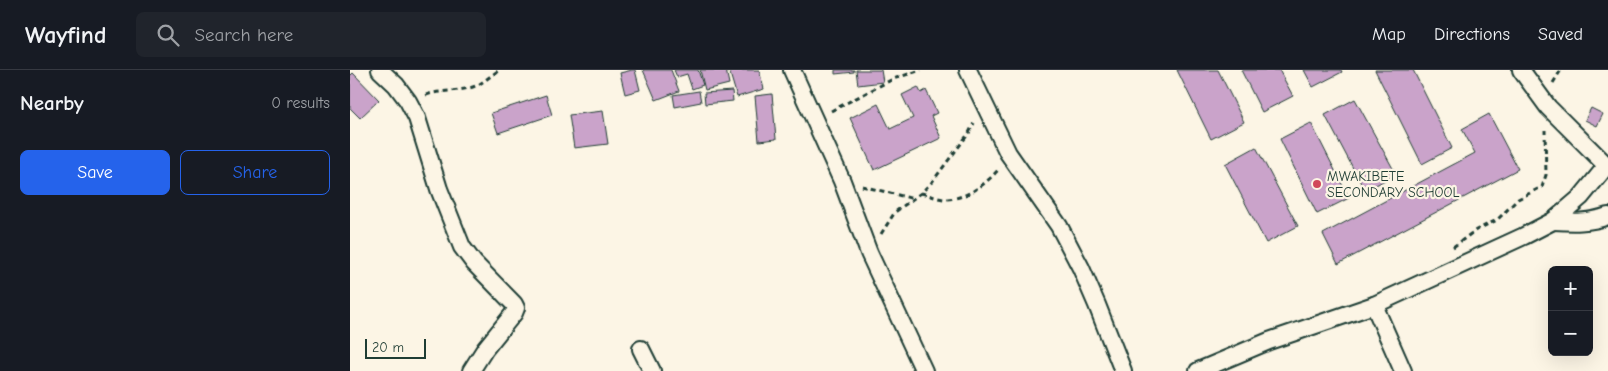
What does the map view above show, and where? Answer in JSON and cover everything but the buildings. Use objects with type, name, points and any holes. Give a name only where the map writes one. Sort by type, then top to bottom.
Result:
[{"type":"street","points":[[380,70],[396,84],[408,100],[417,118],[439,189],[462,247],[474,263],[516,308],[489,343],[471,371]]},
{"type":"street","points":[[792,70],[842,182],[869,253],[924,371]]},
{"type":"street","points":[[968,70],[1008,153],[1059,226],[1091,290],[1123,371]]},
{"type":"street","points":[[1198,371],[1268,341],[1374,305],[1480,258],[1553,221],[1581,197],[1608,166],[1548,107],[1521,70]]},
{"type":"street","points":[[1553,221],[1578,223],[1608,216]]},
{"type":"street","points":[[1374,305],[1403,371]]},
{"type":"street","points":[[641,349],[652,371]]},
{"type":"path","points":[[408,100],[441,90],[470,88],[480,84],[500,70]]},
{"type":"path","points":[[814,120],[893,79],[921,70]]},
{"type":"path","points":[[869,253],[895,212],[921,193],[969,133],[982,102]]},
{"type":"path","points":[[1450,251],[1466,236],[1497,220],[1518,199],[1542,187],[1546,175],[1545,129],[1548,107]]},
{"type":"path","points":[[921,193],[943,199],[963,196],[988,181],[998,170],[1008,153]]},
{"type":"path","points":[[842,182],[914,199]]},
{"type":"place","name":"MWAKIBETE SECONDARY SCHOOL","points":[[1317,184]]}]
